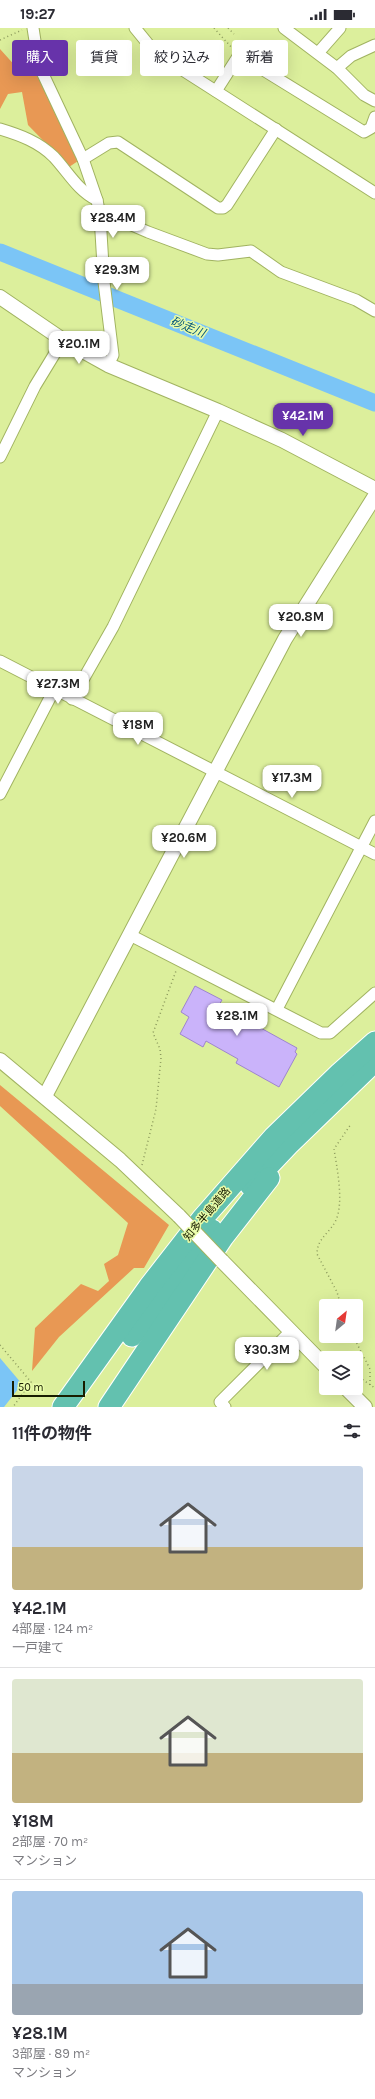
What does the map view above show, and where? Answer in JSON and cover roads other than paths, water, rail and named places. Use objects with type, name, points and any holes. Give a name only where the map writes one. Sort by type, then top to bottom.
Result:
[{"type":"highway","name":"知多半島道路","points":[[63,1407],[149,1287],[202,1219],[274,1137],[330,1082],[375,1042]]},
{"type":"highway","name":"知多半島道路","points":[[80,1407],[158,1299],[212,1230],[250,1185],[375,1061]]},
{"type":"highway","points":[[110,1407],[223,1237],[278,1166],[314,1127],[325,1109]]},
{"type":"street","points":[[135,28],[153,50],[375,193]]},
{"type":"street","points":[[284,28],[337,68],[364,95],[375,101]]},
{"type":"street","points":[[318,53],[340,28]]},
{"type":"street","points":[[29,29],[43,74],[83,159],[97,200],[100,216],[106,302],[113,355],[108,365]]},
{"type":"street","points":[[337,68],[351,56],[375,45]]},
{"type":"street","points":[[216,91],[240,55],[364,132],[371,128],[375,117]]},
{"type":"street","points":[[0,129],[28,139],[46,150],[80,188],[89,196],[97,200]]},
{"type":"street","points":[[83,159],[109,143],[118,142],[218,208],[223,208],[227,205],[276,129]]},
{"type":"street","points":[[100,216],[118,219],[207,254],[218,255],[251,251],[281,272],[356,300],[375,311]]},
{"type":"street","points":[[0,298],[63,340],[108,365],[218,411],[282,440],[375,489]]},
{"type":"street","points":[[0,458],[35,386],[63,340]]},
{"type":"street","points":[[72,699],[113,626],[218,411]]},
{"type":"street","points":[[45,1096],[285,639],[375,496]]},
{"type":"street","points":[[0,661],[375,854]]},
{"type":"street","points":[[0,794],[54,690]]},
{"type":"street","points":[[277,1009],[360,847],[375,821]]},
{"type":"street","points":[[130,935],[180,959],[321,1033],[330,1033],[375,993]]},
{"type":"street","points":[[0,1060],[45,1096],[136,1175],[179,1216],[319,1360]]},
{"type":"street","points":[[225,1407],[220,1402],[291,1331]]},
{"type":"street","points":[[353,1395],[365,1407]]},
{"type":"water","points":[[0,1358],[22,1384],[4,1407],[0,1407]]},
{"type":"waterway","name":"砂走川","points":[[0,252],[375,403]]}]
